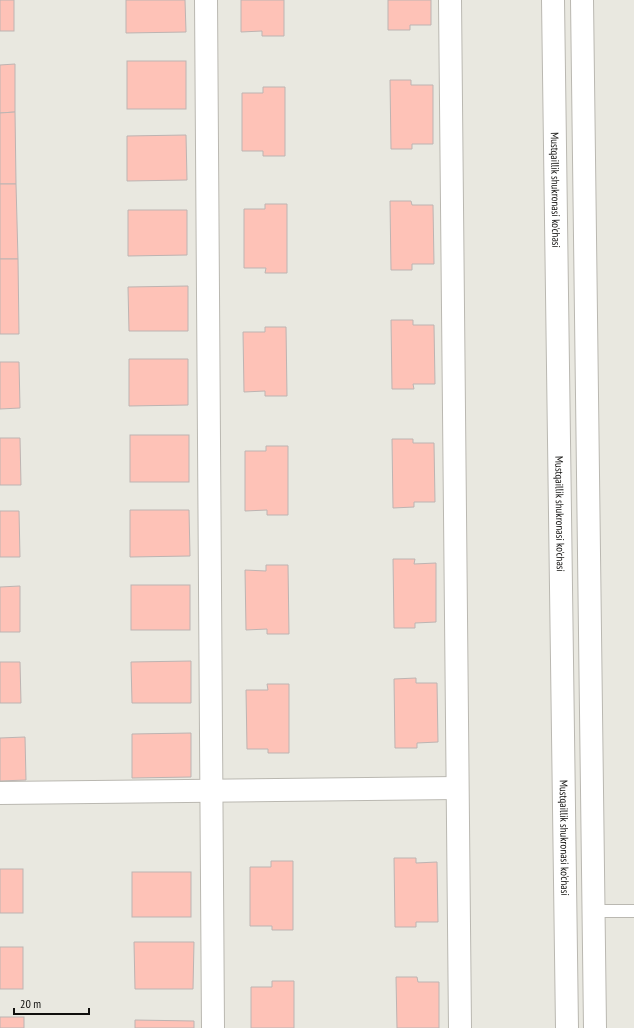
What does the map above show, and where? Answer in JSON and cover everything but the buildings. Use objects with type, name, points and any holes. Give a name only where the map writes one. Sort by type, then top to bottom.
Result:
[{"type":"street","points":[[206,0],[213,1028]]},
{"type":"street","points":[[450,0],[460,1028]]},
{"type":"street","name":"Mustqaillik shukronasi ko'chasi","points":[[553,0],[567,1028]]},
{"type":"street","points":[[582,0],[595,1028]]},
{"type":"street","points":[[0,794],[457,788]]},
{"type":"lane","points":[[593,911],[634,911]]}]
